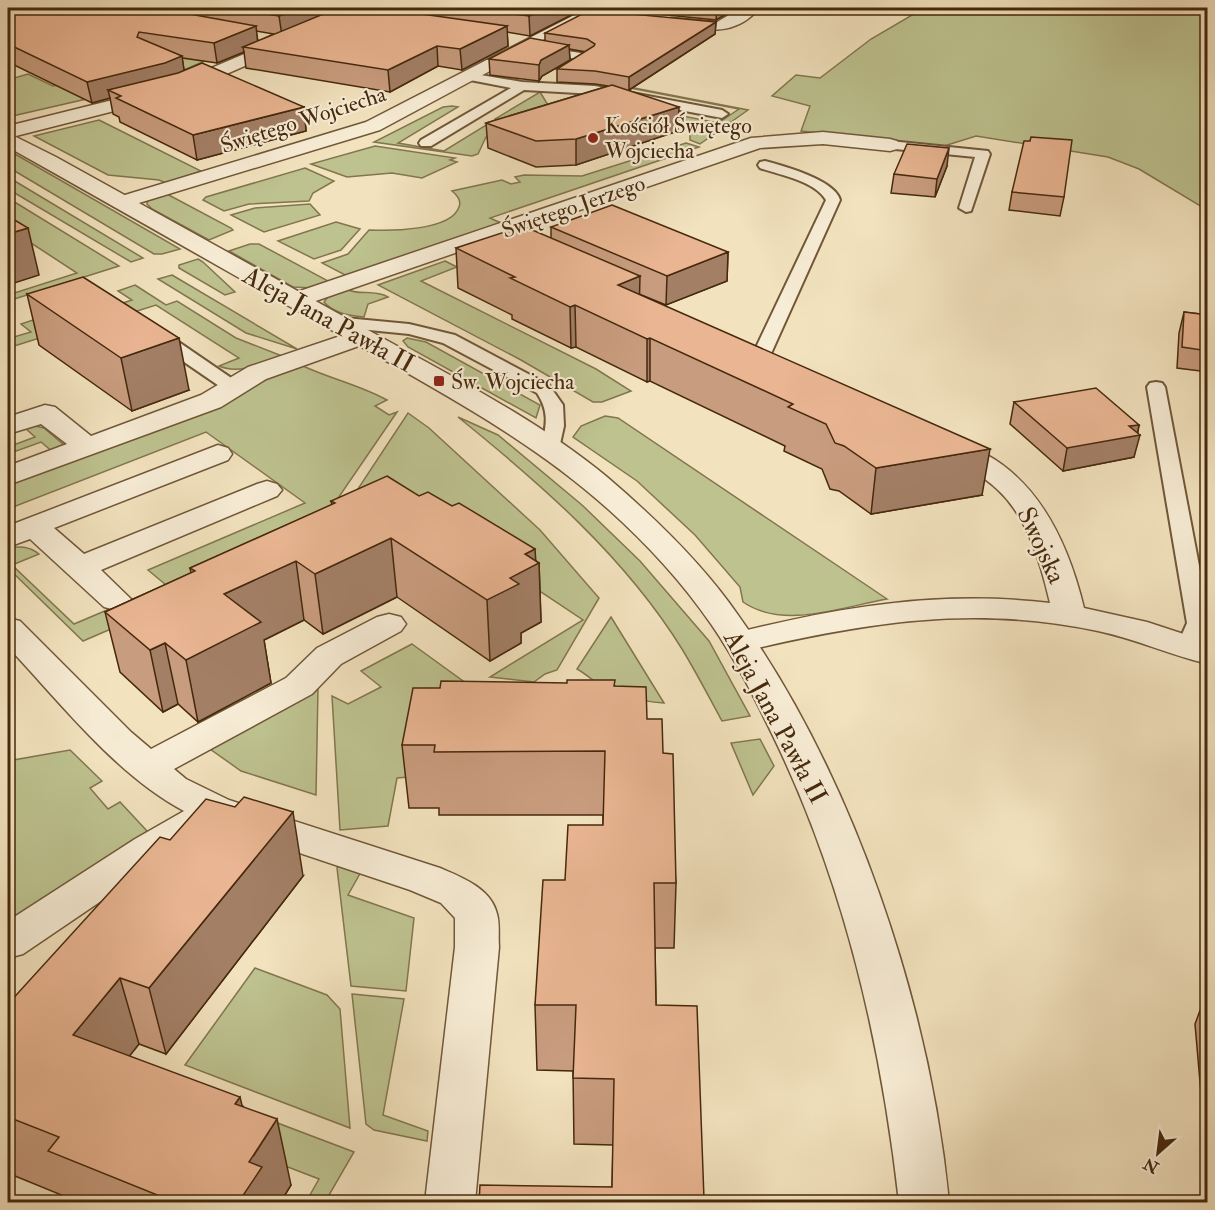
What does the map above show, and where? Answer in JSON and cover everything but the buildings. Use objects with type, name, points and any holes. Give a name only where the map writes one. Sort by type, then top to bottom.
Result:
[{"type":"street","points":[[656,21],[717,27],[725,25],[751,8]]},
{"type":"street","points":[[320,10],[346,16]]},
{"type":"street","name":"Świętego Wojciecha","points":[[122,202],[373,126],[469,77],[522,43],[600,12]]},
{"type":"street","points":[[8,132],[175,90],[346,16],[367,13]]},
{"type":"street","points":[[249,37],[283,43]]},
{"type":"street","name":"Świętego Jerzego","points":[[296,300],[758,142],[823,138],[890,145]]},
{"type":"street","name":"Aleja Jana Pawła II","points":[[8,139],[439,381],[551,449],[637,520],[675,560],[740,642],[823,802],[870,932],[888,1003],[913,1117],[924,1203]]},
{"type":"street","points":[[485,236],[523,253]]},
{"type":"street","points":[[8,476],[211,401],[257,374],[361,337]]},
{"type":"street","points":[[8,426],[45,413],[87,446]]},
{"type":"street","name":"Swojska","points":[[931,437],[1009,484],[1035,518],[1062,582],[1068,614]]},
{"type":"street","points":[[20,532],[218,454]]},
{"type":"street","points":[[78,568],[267,490]]},
{"type":"street","points":[[20,532],[78,568],[116,600]]},
{"type":"street","name":"Swojska","points":[[740,642],[830,621],[906,610],[1005,609],[1068,614],[1198,650]]},
{"type":"street","points":[[148,767],[298,686],[329,656],[389,624]]},
{"type":"street","points":[[8,628],[118,741],[172,788],[215,810],[425,879],[456,892],[476,913],[477,947],[450,1203]]},
{"type":"street","points":[[8,942],[149,849],[215,810]]},
{"type":"lane","points":[[522,43],[587,57],[547,81]]},
{"type":"lane","points":[[560,73],[628,83]]},
{"type":"lane","points":[[469,77],[522,86],[594,90],[722,114]]},
{"type":"lane","points":[[426,143],[522,86]]},
{"type":"lane","points":[[890,145],[983,154],[966,208]]},
{"type":"lane","points":[[760,358],[833,204],[833,197],[826,189],[765,165]]},
{"type":"lane","points":[[335,322],[409,329],[449,339],[543,389],[554,405],[555,426],[551,449]]},
{"type":"lane","points":[[142,326],[234,388]]},
{"type":"lane","points":[[1156,387],[1197,623],[1198,650]]},
{"type":"green space","points":[[924,8],[1207,8],[1207,210],[1139,169],[1108,157],[976,136],[941,147],[801,131],[810,106],[772,96],[796,75],[820,78],[871,39]]},
{"type":"green space","points":[[246,43],[184,70],[130,89],[8,117],[8,100],[14,78],[28,74],[53,86]]},
{"type":"green space","points":[[598,81],[748,110],[700,144],[690,140],[690,129],[597,99],[718,123],[739,109],[604,83],[599,86]]},
{"type":"green space","points":[[540,92],[554,115],[513,125],[495,119]]},
{"type":"green space","points":[[443,107],[458,107],[398,143],[444,151],[491,122],[508,130],[486,137],[478,154],[472,156],[374,142]]},
{"type":"green space","points":[[99,120],[201,171],[166,183],[159,180],[108,175],[34,136]]},
{"type":"green space","points":[[686,143],[699,147],[490,218],[501,223],[347,276],[322,263],[348,254],[369,230],[418,228],[444,221],[454,215],[460,204],[452,191],[502,180],[511,184],[520,182],[515,177],[524,175],[582,176]]},
{"type":"green space","points":[[375,146],[455,158],[450,160],[457,162],[422,178],[392,173],[347,177],[311,164]]},
{"type":"green space","points":[[8,150],[180,249],[154,254],[8,167]]},
{"type":"green space","points":[[305,168],[334,181],[313,193],[309,201],[249,204],[224,211],[203,200],[206,197]]},
{"type":"green space","points":[[8,177],[143,258],[131,262],[8,189]]},
{"type":"green space","points":[[165,193],[233,230],[209,240],[152,209],[147,204],[147,201]]},
{"type":"green space","points":[[8,198],[119,266],[8,301],[8,295],[77,273],[8,228]]},
{"type":"green space","points":[[310,204],[320,215],[264,232],[231,215],[255,208]]},
{"type":"green space","points":[[336,222],[360,229],[341,250],[314,259],[278,241]]},
{"type":"green space","points":[[250,244],[259,244],[330,282],[313,288],[293,287],[229,251]]},
{"type":"green space","points":[[198,259],[235,292],[225,295],[179,268],[179,265]]},
{"type":"green space","points":[[445,261],[457,267],[421,281],[596,369],[631,391],[602,402],[593,402],[521,360],[378,285]]},
{"type":"green space","points":[[172,275],[297,349],[246,333],[158,279]]},
{"type":"green space","points":[[135,285],[166,305],[177,301],[236,338],[282,356],[243,369],[219,366],[239,358],[156,305],[99,323],[117,305],[132,300],[118,291]]},
{"type":"green space","points":[[346,289],[377,293],[388,297],[368,304],[364,317],[337,311],[324,302],[330,294]]},
{"type":"green space","points":[[48,315],[68,329],[8,348],[8,333],[14,337],[31,332],[21,324]]},
{"type":"green space","points":[[407,338],[426,342],[540,405],[536,418],[408,347],[403,341]]},
{"type":"green space","points":[[303,366],[377,395],[387,400],[375,406],[389,415],[397,412],[306,545],[83,641],[8,568],[8,548],[24,547],[39,554],[12,565],[74,624],[166,585],[148,570],[305,503],[206,432],[8,509],[8,484],[229,402],[270,377]]},
{"type":"green space","points":[[408,413],[429,428],[540,530],[599,598],[557,670],[545,674],[534,682],[490,677],[583,620],[475,548],[321,545]]},
{"type":"green space","points":[[605,416],[618,418],[887,599],[832,611],[794,615],[759,610],[743,602],[740,587],[695,535],[637,481],[573,437],[581,426]]},
{"type":"green space","points":[[458,417],[498,435],[582,505],[640,561],[709,641],[750,716],[722,721],[682,649],[635,583],[580,524]]},
{"type":"green space","points":[[24,427],[44,428],[64,445],[53,452],[41,442],[8,454],[8,447],[35,437]]},
{"type":"green space","points":[[611,617],[664,703],[639,700],[616,693],[577,669]]},
{"type":"green space","points":[[412,644],[474,689],[409,777],[397,778],[388,826],[340,830],[332,696],[348,704],[381,687],[361,671]]},
{"type":"green space","points":[[318,689],[316,795],[241,771],[210,749]]},
{"type":"green space","points":[[760,739],[774,766],[753,795],[731,743]]},
{"type":"green space","points":[[70,750],[102,781],[90,788],[108,809],[120,802],[147,831],[125,851],[8,925],[8,761]]},
{"type":"green space","points":[[340,864],[362,870],[348,895],[414,918],[406,991],[351,986],[337,868]]},
{"type":"green space","points":[[255,968],[327,995],[340,1009],[350,1128],[185,1065]]},
{"type":"green space","points":[[352,994],[404,999],[383,1115],[428,1131],[427,1141],[374,1130],[366,1124]]},
{"type":"green space","points":[[148,1074],[354,1152],[325,1202],[306,1202],[319,1179],[124,1104]]},
{"type":"place","name":"Kościół Świętego Wojciecha","points":[[593,138]]},
{"type":"place","name":"Św. Wojciecha","points":[[439,381]]}]
